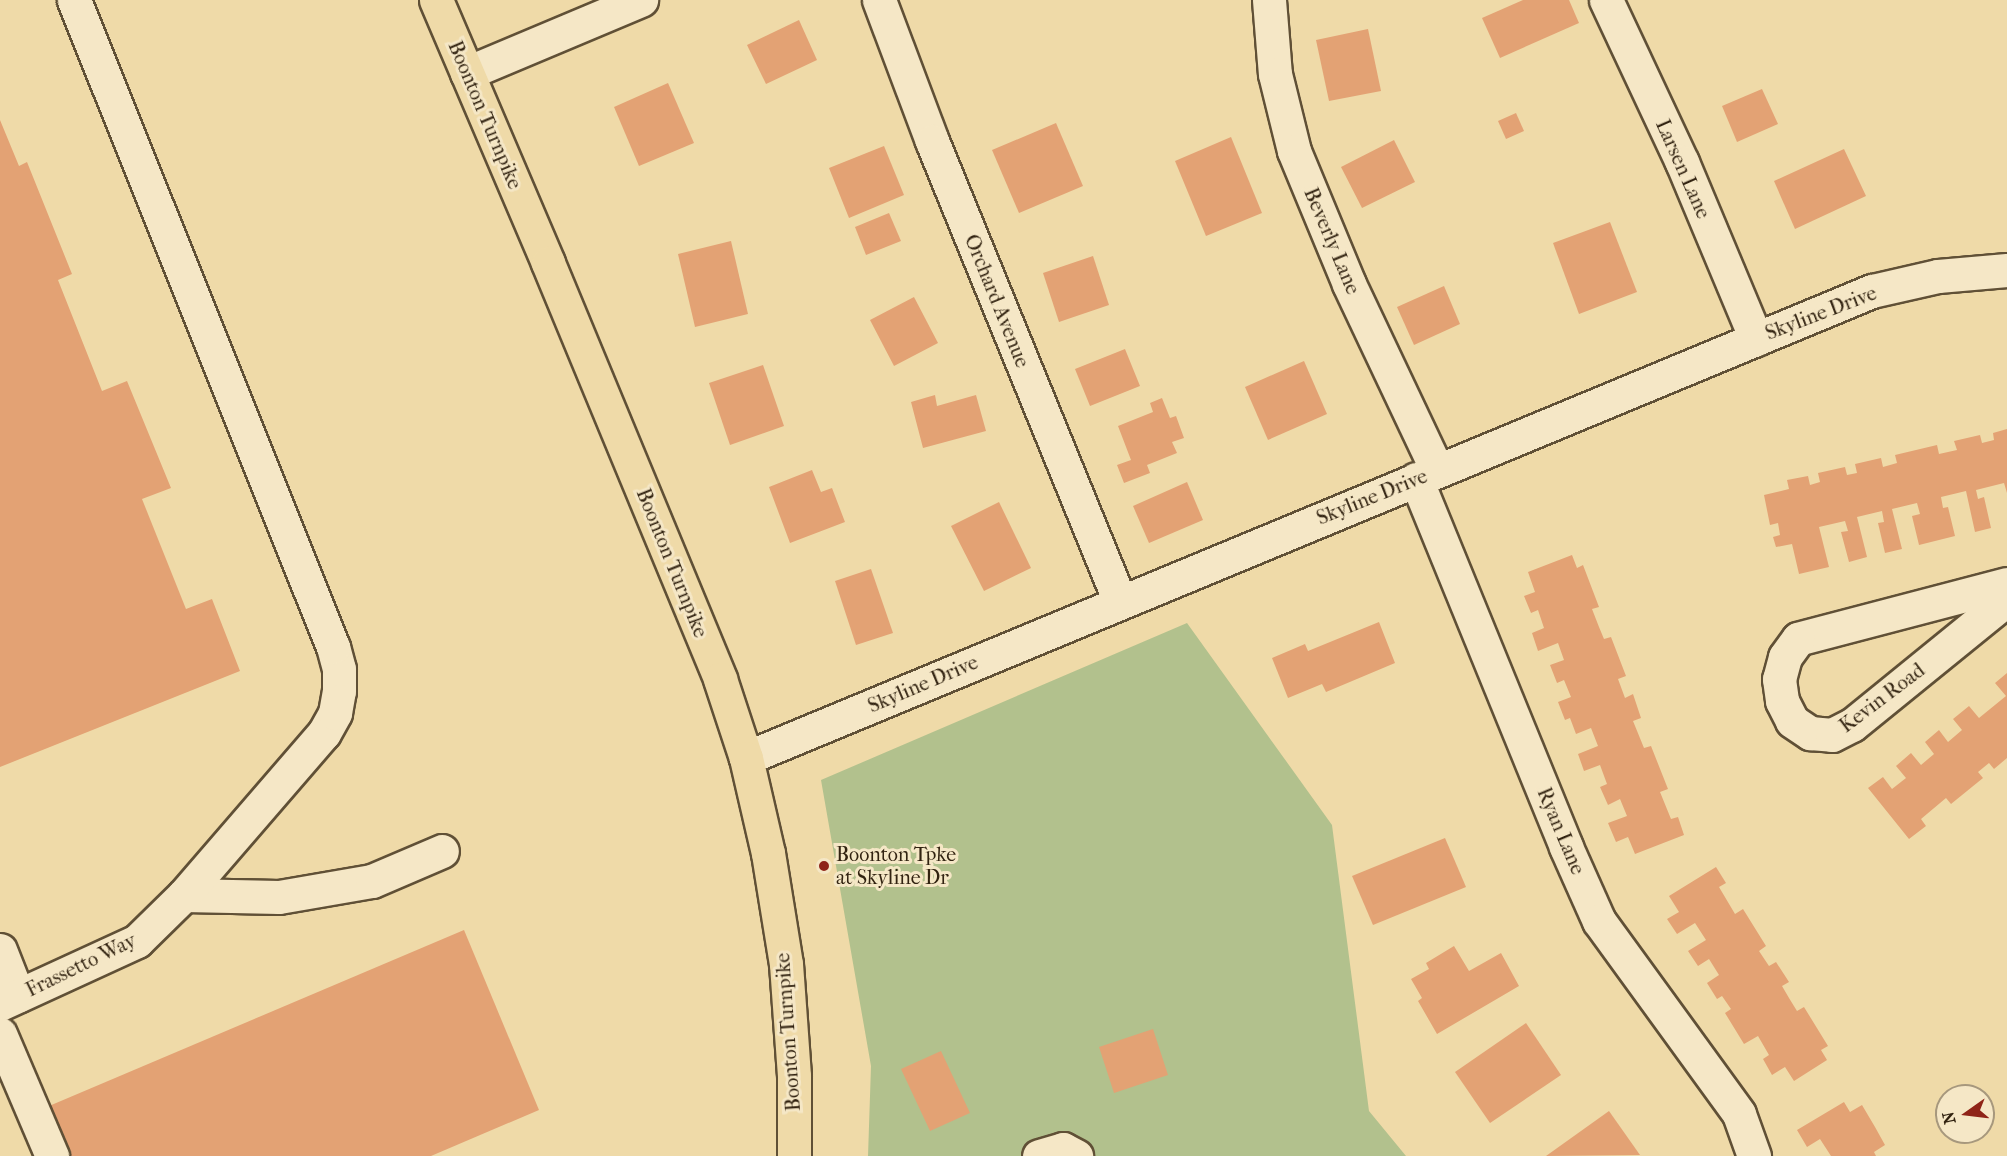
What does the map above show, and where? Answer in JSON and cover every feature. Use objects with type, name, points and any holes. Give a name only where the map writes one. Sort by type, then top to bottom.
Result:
[{"type":"main road","name":"Boonton Turnpike","points":[[436,0],[720,680],[746,758],[768,853],[786,964],[794,1076],[794,1156]]},
{"type":"street","name":"Frassetto Way","points":[[9,1000],[137,941],[184,895],[324,733],[335,713],[339,691],[339,669],[333,647],[74,0]]},
{"type":"street","points":[[467,73],[641,0]]},
{"type":"street","name":"Orchard Avenue","points":[[879,0],[937,152],[1120,601]]},
{"type":"street","name":"Beverly Lane","points":[[1269,0],[1275,74],[1294,151],[1426,475]]},
{"type":"street","name":"Larsen Lane","points":[[1606,0],[1682,162],[1756,339]]},
{"type":"street","name":"Skyline Drive","points":[[746,758],[1872,291],[1938,276],[2007,270]]},
{"type":"street","name":"Ryan Lane","points":[[1426,475],[1566,847],[1599,921],[1739,1114],[1754,1156]]},
{"type":"street","name":"Kevin Road","points":[[2007,584],[1798,639],[1785,657],[1779,679],[1782,701],[1792,721],[1810,733],[1832,735],[1852,725],[2007,599]]},
{"type":"street","points":[[184,895],[279,897],[303,893],[372,881],[442,851]]},
{"type":"street","points":[[0,950],[9,1000]]},
{"type":"street","points":[[0,1034],[52,1156]]},
{"type":"street","points":[[1039,1156],[1063,1149],[1076,1156]]},
{"type":"green space","points":[[1187,623],[1332,825],[1369,1111],[1406,1156],[868,1156],[871,1066],[821,780]]},
{"type":"building","points":[[1523,0],[1569,0],[1579,23],[1500,58],[1482,18]]},
{"type":"building","points":[[799,20],[817,60],[766,84],[747,45]]},
{"type":"building","points":[[1368,29],[1381,91],[1329,101],[1316,40]]},
{"type":"building","points":[[668,83],[694,143],[639,166],[614,107]]},
{"type":"building","points":[[1762,89],[1778,124],[1737,142],[1722,106]]},
{"type":"building","points":[[1516,113],[1524,131],[1506,139],[1498,121]]},
{"type":"building","points":[[0,120],[19,166],[27,162],[72,274],[58,280],[102,391],[127,381],[171,488],[142,499],[186,609],[212,599],[240,671],[0,767]]},
{"type":"building","points":[[1056,123],[1083,186],[1019,213],[992,150]]},
{"type":"building","points":[[1231,137],[1262,213],[1206,236],[1175,161]]},
{"type":"building","points":[[1394,140],[1415,182],[1362,208],[1341,167]]},
{"type":"building","points":[[884,146],[904,195],[849,218],[829,168]]},
{"type":"building","points":[[1844,149],[1866,196],[1795,229],[1774,181]]},
{"type":"building","points":[[889,213],[901,241],[866,255],[855,227]]},
{"type":"building","points":[[1610,222],[1637,292],[1579,314],[1553,243]]},
{"type":"building","points":[[731,241],[748,314],[695,327],[678,254]]},
{"type":"building","points":[[1093,256],[1109,305],[1059,322],[1043,273]]},
{"type":"building","points":[[1444,286],[1460,324],[1414,345],[1397,307]]},
{"type":"building","points":[[914,297],[938,343],[894,366],[870,320]]},
{"type":"building","points":[[1125,349],[1140,386],[1090,406],[1075,369]]},
{"type":"building","points":[[1304,361],[1327,414],[1268,440],[1245,387]]},
{"type":"building","points":[[763,365],[784,426],[730,445],[709,383]]},
{"type":"building","points":[[935,395],[937,406],[976,395],[986,431],[923,448],[911,402]]},
{"type":"building","points":[[1162,398],[1170,418],[1176,416],[1184,438],[1172,442],[1177,453],[1147,465],[1150,473],[1124,483],[1117,465],[1131,460],[1118,426],[1153,412],[1150,403]]},
{"type":"building","points":[[2007,429],[2007,493],[2004,483],[1976,490],[1978,499],[1984,497],[1991,528],[1975,532],[1966,491],[1941,497],[1943,508],[1948,507],[1955,536],[1919,545],[1912,516],[1920,514],[1917,503],[1892,509],[1902,549],[1885,553],[1878,523],[1884,522],[1882,511],[1857,517],[1867,557],[1849,562],[1841,532],[1848,531],[1845,521],[1819,527],[1829,567],[1799,574],[1792,544],[1776,547],[1773,537],[1780,535],[1778,523],[1770,525],[1764,495],[1789,489],[1787,480],[1808,476],[1810,485],[1820,482],[1818,473],[1845,467],[1847,475],[1857,473],[1855,464],[1881,458],[1883,467],[1897,463],[1895,455],[1937,445],[1939,454],[1957,450],[1954,441],[1980,435],[1982,443],[1994,440],[1993,433]]},
{"type":"building","points":[[812,470],[821,492],[832,488],[845,522],[790,543],[769,487]]},
{"type":"building","points":[[1187,482],[1203,520],[1149,543],[1133,506]]},
{"type":"building","points":[[999,502],[1031,568],[984,591],[951,526]]},
{"type":"building","points":[[1572,555],[1577,568],[1583,565],[1599,607],[1592,609],[1604,639],[1611,637],[1626,676],[1618,679],[1625,698],[1633,694],[1641,718],[1633,721],[1644,748],[1651,746],[1668,789],[1660,792],[1671,819],[1678,817],[1684,835],[1635,854],[1628,837],[1616,842],[1608,823],[1627,816],[1620,799],[1608,805],[1600,787],[1607,784],[1600,765],[1584,771],[1578,754],[1598,746],[1591,728],[1576,734],[1570,718],[1565,720],[1558,702],[1571,697],[1564,680],[1557,683],[1550,665],[1564,660],[1558,643],[1538,651],[1532,633],[1544,628],[1538,610],[1531,613],[1524,596],[1535,592],[1528,572]]},
{"type":"building","points":[[871,569],[893,633],[856,645],[835,581]]},
{"type":"building","points":[[1379,622],[1395,663],[1326,692],[1322,684],[1288,698],[1272,658],[1305,644],[1308,651]]},
{"type":"building","points":[[2007,673],[2007,758],[1994,769],[1989,763],[1978,772],[1983,778],[1951,804],[1946,798],[1921,819],[1926,826],[1909,839],[1868,788],[1883,777],[1892,789],[1906,778],[1896,766],[1911,753],[1921,765],[1934,754],[1925,742],[1939,730],[1948,742],[1962,730],[1953,719],[1969,706],[1979,718],[2006,696],[1995,683]]},
{"type":"building","points":[[1445,838],[1466,887],[1373,925],[1352,876]]},
{"type":"building","points":[[1716,867],[1726,883],[1719,887],[1735,914],[1743,909],[1766,946],[1759,951],[1769,966],[1776,962],[1789,982],[1782,986],[1797,1011],[1804,1007],[1828,1046],[1821,1050],[1827,1060],[1794,1081],[1785,1067],[1772,1075],[1763,1059],[1769,1055],[1758,1036],[1744,1044],[1725,1013],[1731,1009],[1722,996],[1717,999],[1707,983],[1719,975],[1709,959],[1698,966],[1688,951],[1706,940],[1695,923],[1677,934],[1667,919],[1679,912],[1669,896]]},
{"type":"building","points":[[464,930],[539,1110],[431,1156],[61,1156],[42,1109]]},
{"type":"building","points":[[1454,946],[1469,971],[1501,953],[1519,986],[1437,1034],[1418,1001],[1422,998],[1411,979],[1429,969],[1426,963]]},
{"type":"building","points":[[1526,1023],[1561,1075],[1490,1123],[1455,1072]]},
{"type":"building","points":[[1153,1029],[1168,1075],[1114,1093],[1099,1047]]},
{"type":"building","points":[[941,1051],[970,1113],[930,1131],[901,1069]]},
{"type":"building","points":[[1844,1102],[1850,1112],[1862,1105],[1885,1145],[1874,1152],[1876,1156],[1831,1156],[1820,1139],[1807,1147],[1797,1130]]},
{"type":"building","points":[[1609,1111],[1640,1155],[1546,1156]]},
{"type":"place","name":"Boonton Tpke at Skyline Dr","points":[[824,866]]}]
